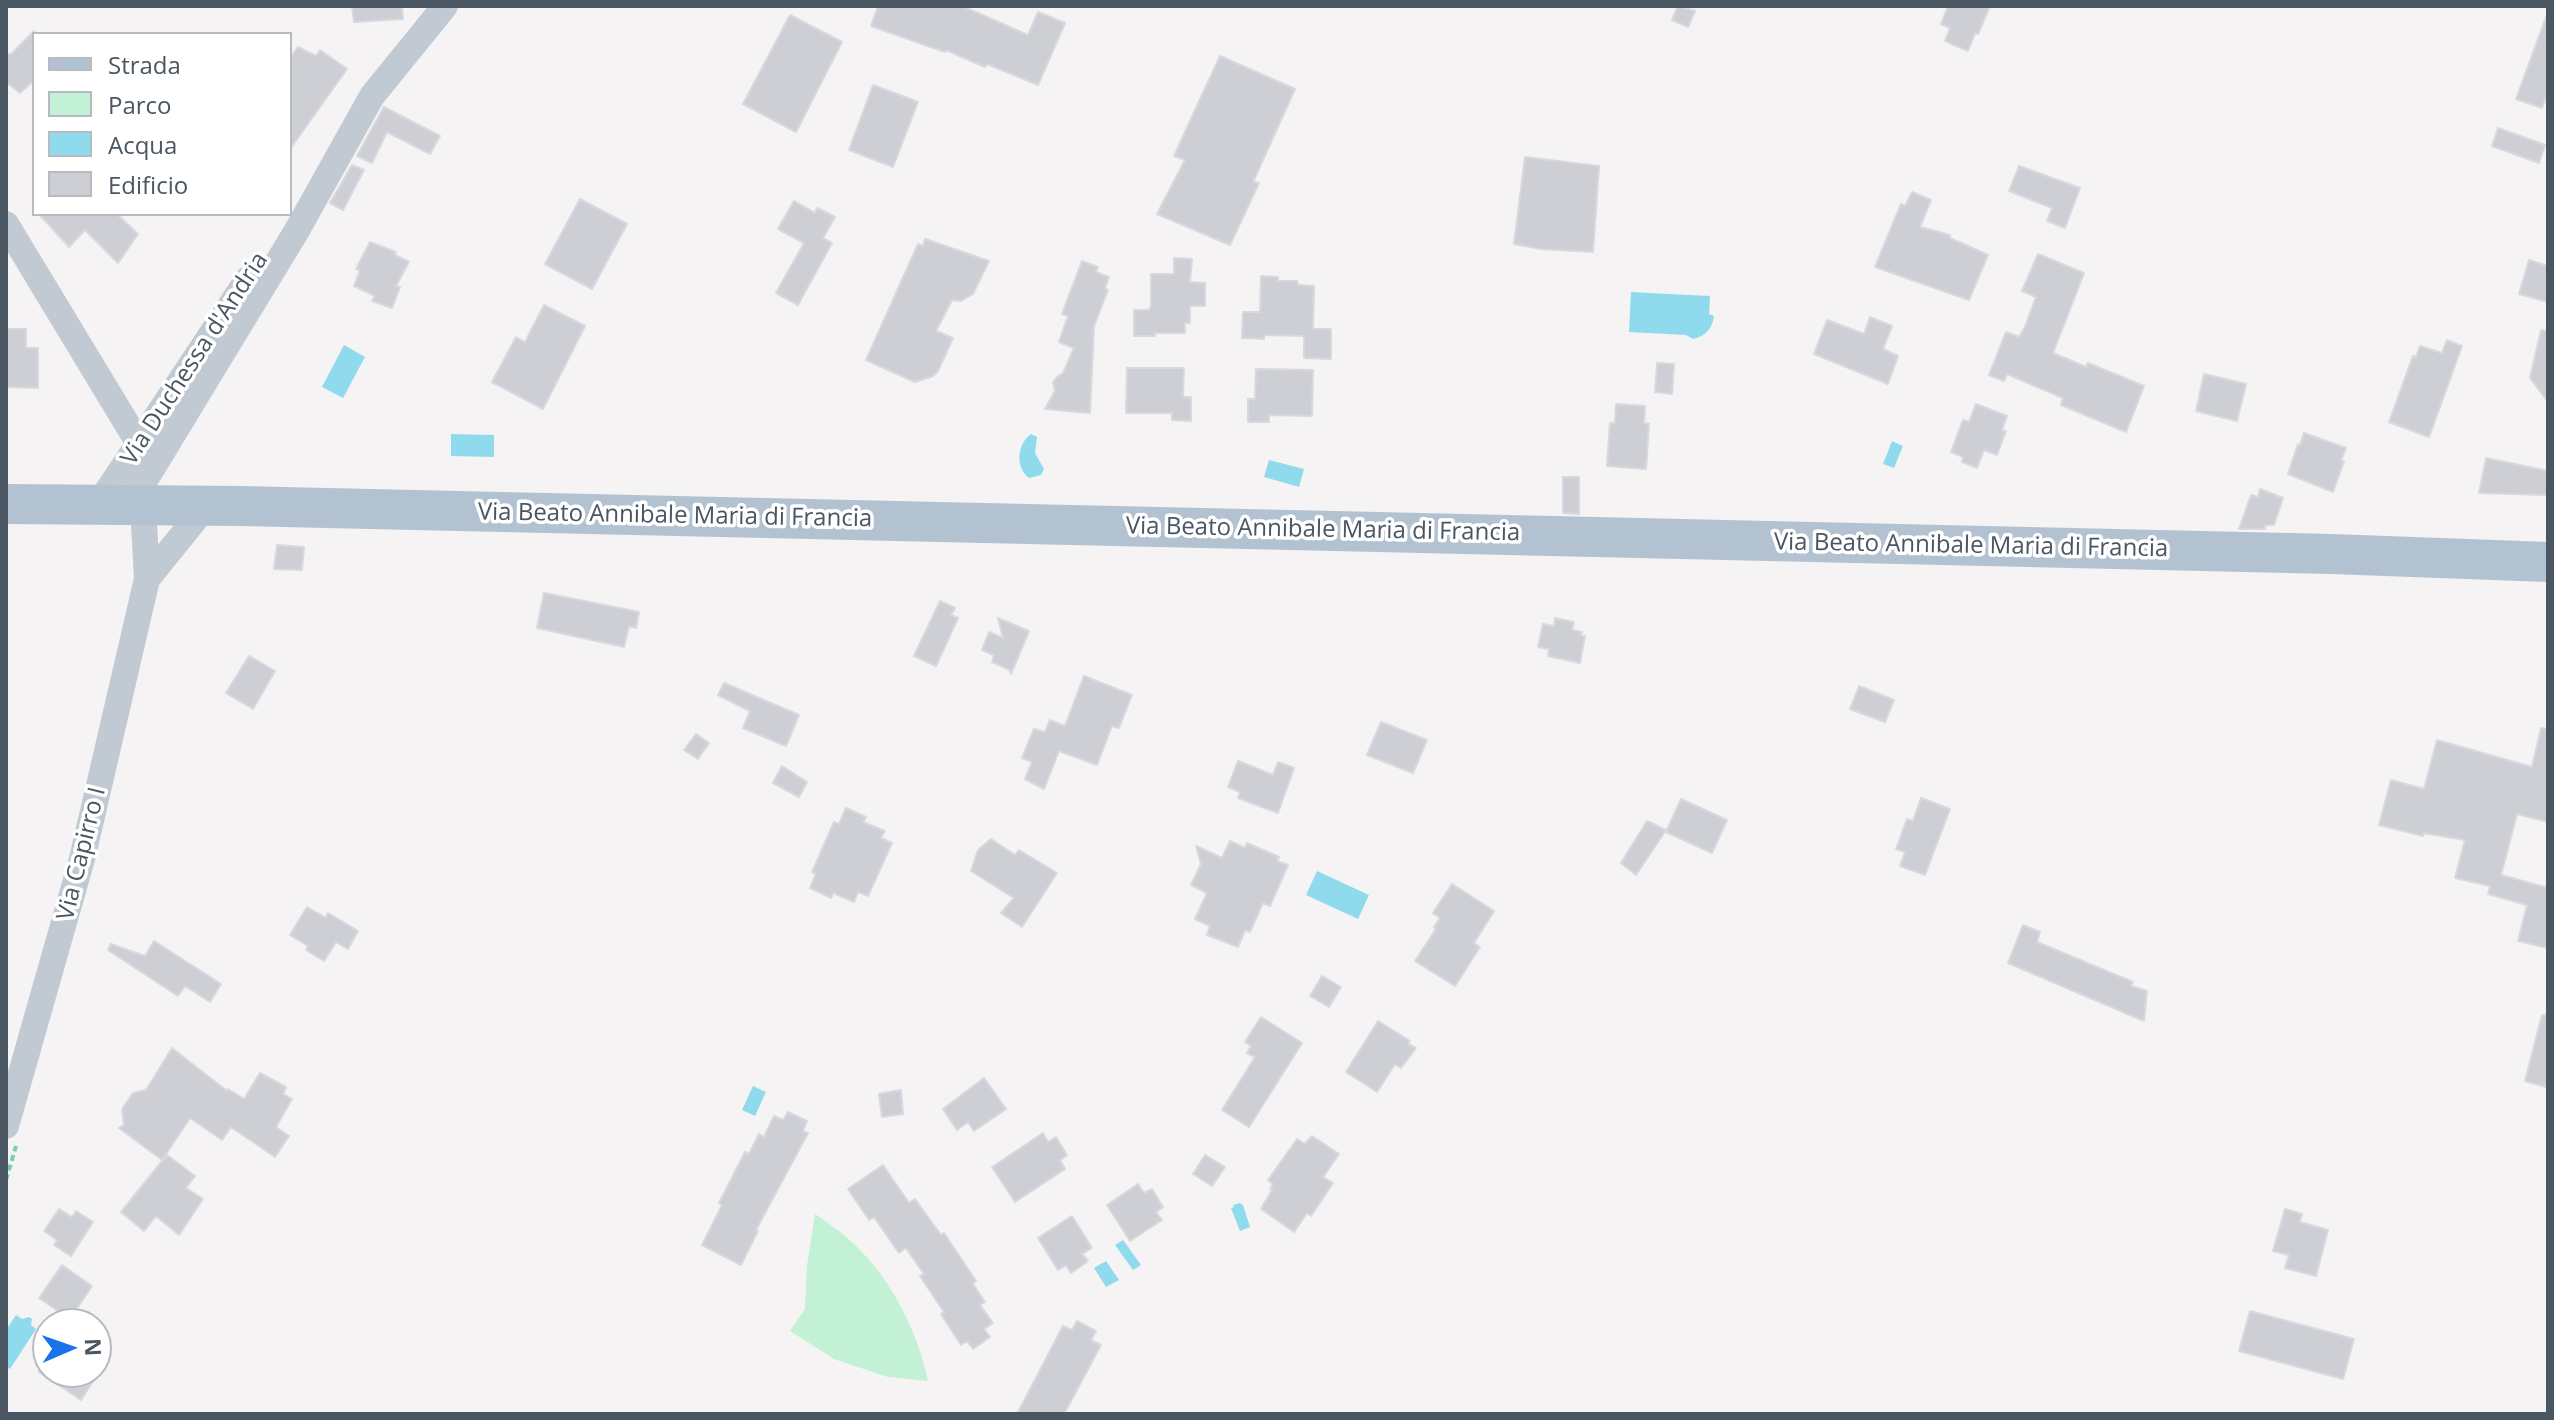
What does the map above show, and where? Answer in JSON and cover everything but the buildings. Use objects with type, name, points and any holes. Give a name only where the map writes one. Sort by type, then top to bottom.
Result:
[{"type":"main road","name":"Via Beato Annibale Maria di Francia","points":[[6,504],[2269,553],[2548,562]]},
{"type":"street","name":"Via Duchessa d'Andria","points":[[134,505],[296,232],[372,96],[445,6]]},
{"type":"street","name":"Via Duchessa d'Andria","points":[[292,216],[325,177]]},
{"type":"street","name":"Via Duchessa d'Andria","points":[[134,505],[139,443],[292,216]]},
{"type":"street","points":[[6,224],[154,468]]},
{"type":"street","name":"Via Capirro I","points":[[134,505],[169,523],[164,555]]},
{"type":"street","name":"Via Capirro I","points":[[134,505],[147,579]]},
{"type":"street","name":"Via Capirro I","points":[[6,1126],[82,859],[147,579],[206,506]]},
{"type":"green space","points":[[815,1214],[842,1233],[875,1266],[908,1321],[928,1381],[888,1377],[834,1359],[790,1331],[805,1309],[807,1266]]},
{"type":"water","points":[[1631,292],[1710,296],[1709,314],[1714,316],[1712,325],[1705,334],[1693,339],[1686,335],[1629,332]]},
{"type":"water","points":[[344,345],[365,357],[343,398],[322,387]]},
{"type":"water","points":[[451,434],[494,435],[494,457],[451,456]]},
{"type":"water","points":[[1031,434],[1037,437],[1035,453],[1044,469],[1041,475],[1029,478],[1021,468],[1020,456],[1026,438]]},
{"type":"water","points":[[1892,441],[1903,446],[1894,468],[1883,464]]},
{"type":"water","points":[[1269,460],[1304,469],[1299,487],[1264,477]]},
{"type":"water","points":[[1317,871],[1369,895],[1358,919],[1306,895]]},
{"type":"water","points":[[753,1086],[766,1092],[755,1116],[742,1110]]},
{"type":"water","points":[[1240,1203],[1250,1227],[1240,1231],[1231,1208]]},
{"type":"water","points":[[1123,1240],[1141,1265],[1133,1270],[1115,1245]]},
{"type":"water","points":[[1106,1261],[1119,1280],[1106,1287],[1094,1268]]},
{"type":"water","points":[[16,1315],[22,1319],[32,1319],[32,1335],[10,1369],[6,1366],[6,1330]]}]
